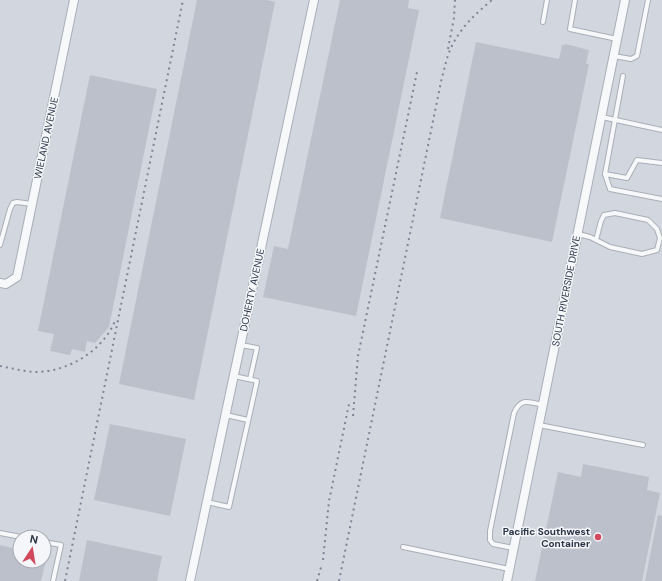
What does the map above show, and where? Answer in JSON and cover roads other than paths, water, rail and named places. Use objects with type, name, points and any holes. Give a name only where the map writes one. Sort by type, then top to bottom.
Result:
[{"type":"street","name":"WIELAND AVENUE","points":[[0,283],[6,284],[17,277],[74,0]]},
{"type":"street","name":"DOHERTY AVENUE","points":[[190,581],[314,0]]},
{"type":"street","name":"SOUTH RIVERSIDE DRIVE","points":[[507,581],[625,0]]},
{"type":"lane","points":[[543,22],[547,0]]},
{"type":"lane","points":[[575,0],[570,29],[617,39]]},
{"type":"lane","points":[[614,56],[631,59],[637,56],[648,0]]},
{"type":"lane","points":[[623,76],[605,174],[610,189],[662,199]]},
{"type":"lane","points":[[602,117],[662,130]]},
{"type":"lane","points":[[605,174],[626,178],[637,160],[662,163]]},
{"type":"lane","points":[[0,244],[13,203],[17,202],[32,204]]},
{"type":"lane","points":[[578,234],[590,237],[596,240],[610,246],[642,254],[657,250],[660,238],[648,220],[615,213],[604,215],[600,221],[596,240]]},
{"type":"lane","points":[[240,345],[257,348],[250,379]]},
{"type":"lane","points":[[207,502],[229,507],[257,381],[234,376]]},
{"type":"lane","points":[[514,548],[493,544],[490,540],[490,531],[514,413],[520,403],[526,401],[543,405]]},
{"type":"lane","points":[[226,415],[248,420]]},
{"type":"lane","points":[[539,425],[643,445]]},
{"type":"lane","points":[[0,533],[12,535]]},
{"type":"lane","points":[[52,543],[61,545],[53,581]]},
{"type":"lane","points":[[403,547],[510,569]]},
{"type":"railway","points":[[65,581],[183,0]]},
{"type":"railway","points":[[448,49],[454,18],[455,0]]},
{"type":"railway","points":[[339,581],[442,77],[449,53],[458,35],[474,16],[492,0]]},
{"type":"railway","points":[[353,416],[358,356],[417,72]]},
{"type":"railway","points":[[0,366],[33,372],[58,369],[82,358],[92,351],[109,332],[115,321]]},
{"type":"railway","points":[[323,560],[329,501],[349,404]]},
{"type":"railway","points":[[317,581],[322,564]]},
{"type":"place","name":"Pacific Southwest Container","points":[[598,537]]}]
